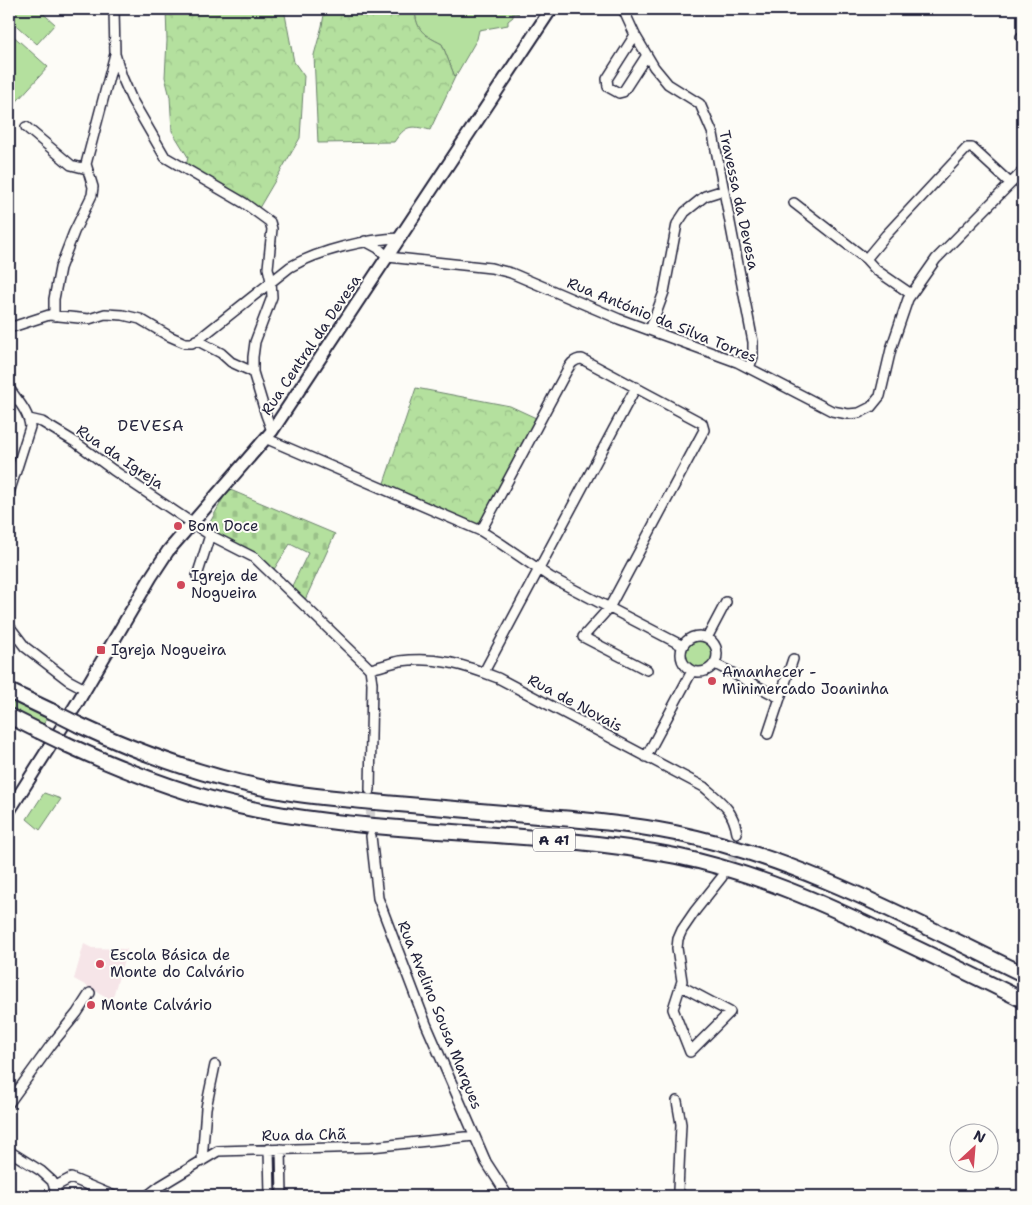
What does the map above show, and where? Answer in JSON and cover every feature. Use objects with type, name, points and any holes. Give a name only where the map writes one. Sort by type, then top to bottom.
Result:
[{"type":"highway","name":"A 41","points":[[9,691],[125,746],[179,766],[243,784],[334,798],[615,824],[674,832],[720,843],[765,857],[818,877],[1023,974]]},
{"type":"highway","name":"A 41","points":[[9,716],[116,767],[210,799],[264,811],[338,821],[604,845],[670,855],[719,866],[818,902],[1023,1000]]},
{"type":"main road","name":"Rua Central da Devesa","points":[[9,811],[168,551],[269,434],[401,238],[551,9]]},
{"type":"street","points":[[114,9],[115,54],[122,77],[132,100],[165,158],[244,203],[270,222],[272,229],[268,268],[272,298],[255,342],[253,357],[253,372],[266,416],[269,434],[481,532],[500,543],[538,571],[683,646]]},
{"type":"street","name":"Travessa da Devesa","points":[[623,9],[635,35],[654,67],[668,84],[700,104],[714,134],[753,342],[753,357],[749,368]]},
{"type":"street","points":[[635,35],[607,79],[608,87],[619,94],[623,92],[647,55]]},
{"type":"street","points":[[54,316],[54,299],[60,268],[74,232],[92,195],[93,186],[87,169],[89,151],[115,54]]},
{"type":"street","points":[[26,127],[71,165],[87,169]]},
{"type":"street","points":[[866,259],[886,234],[967,148],[972,148],[1010,183]]},
{"type":"street","name":"Rua António da Silva Torres","points":[[388,257],[491,268],[511,273],[603,313],[715,353],[749,368],[832,411],[848,414],[858,413],[871,407],[880,396],[893,341],[910,294],[936,259],[1023,170]]},
{"type":"street","points":[[650,330],[664,292],[677,224],[685,212],[705,196],[724,190]]},
{"type":"street","points":[[794,203],[866,259],[876,270],[910,294]]},
{"type":"street","points":[[9,328],[49,315],[89,319],[105,314],[123,315],[140,319],[176,340],[192,343],[301,260],[365,241],[401,238]]},
{"type":"street","points":[[365,241],[378,248],[388,257]]},
{"type":"street","points":[[196,340],[221,353],[231,362],[253,372]]},
{"type":"street","points":[[481,532],[572,362],[577,359],[582,359],[702,423],[704,430],[609,608],[583,637],[647,670]]},
{"type":"street","points":[[484,672],[636,387]]},
{"type":"street","points":[[9,388],[29,419],[30,426],[9,493]]},
{"type":"street","name":"Rua da Igreja","points":[[29,419],[42,422],[75,442],[113,470],[192,522]]},
{"type":"street","points":[[192,522],[210,535],[255,558],[370,670],[372,683],[370,790]]},
{"type":"street","points":[[196,576],[210,535]]},
{"type":"street","points":[[707,638],[726,602]]},
{"type":"street","points":[[9,626],[25,647],[68,680],[85,689]]},
{"type":"street","points":[[702,636],[707,638],[717,649],[718,657],[715,664],[707,671],[697,673],[688,669],[682,661],[681,652],[683,646],[692,637],[702,636]]},
{"type":"street","points":[[768,734],[793,659]]},
{"type":"street","name":"Rua de Novais","points":[[370,670],[400,661],[427,660],[446,661],[484,672],[704,787],[729,810],[735,819],[737,833]]},
{"type":"street","points":[[715,664],[780,698]]},
{"type":"street","points":[[646,756],[692,671]]},
{"type":"street","name":"Rua Avelino Sousa Marques","points":[[371,836],[378,898],[426,1024],[474,1136],[486,1162],[508,1196]]},
{"type":"street","points":[[681,986],[730,1012],[690,1052],[675,1017],[674,1009],[681,986],[677,948],[678,939],[691,917],[722,877]]},
{"type":"street","points":[[9,1103],[90,993]]},
{"type":"street","points":[[202,1161],[206,1108],[215,1066]]},
{"type":"street","points":[[677,1101],[681,1124],[678,1190],[682,1196]]},
{"type":"street","name":"Rua da Chã","points":[[147,1196],[160,1186],[218,1152],[371,1147],[474,1136]]},
{"type":"street","points":[[269,1149],[270,1196]]},
{"type":"street","points":[[281,1149],[282,1196]]},
{"type":"street","points":[[9,1151],[41,1171],[52,1181],[56,1192],[71,1178],[114,1196]]},
{"type":"shaded area","name":"Escola Básica de Monte do Calvário","points":[[84,944],[92,948],[127,949],[112,1000],[74,979]]},
{"type":"green space","points":[[9,9],[38,9],[55,24],[37,44],[9,19]]},
{"type":"green space","points":[[166,9],[284,9],[294,62],[304,76],[300,138],[259,208],[186,166],[188,157],[172,131],[170,97],[165,77]]},
{"type":"green space","points":[[325,9],[415,9],[419,27],[430,38],[442,44],[455,77],[430,130],[418,127],[405,129],[394,142],[318,143],[314,55]]},
{"type":"green space","points":[[415,9],[514,9],[519,14],[513,13],[513,17],[508,21],[508,25],[479,30],[477,39],[455,77],[442,44],[430,38],[419,28]]},
{"type":"green space","points":[[9,32],[48,67],[9,110]]},
{"type":"green space","points":[[416,388],[510,406],[536,418],[480,524],[474,525],[383,486]]},
{"type":"green space","points":[[228,489],[335,534],[305,600],[291,588],[308,553],[290,544],[273,571],[207,528]]},
{"type":"green space","points":[[700,641],[710,645],[714,655],[710,665],[700,669],[690,665],[686,655],[690,645]]},
{"type":"green space","points":[[9,699],[47,718],[43,725],[9,708]]},
{"type":"green space","points":[[44,793],[61,799],[40,830],[27,819]]},
{"type":"tunnel","points":[[370,797],[371,829]]},
{"type":"tunnel","points":[[725,872],[734,856],[737,833]]},
{"type":"place","name":"Bom Doce","points":[[178,526]]},
{"type":"place","name":"Igreja de Nogueira","points":[[181,585]]},
{"type":"place","name":"Igreja Nogueira","points":[[101,650]]},
{"type":"place","name":"Amanhecer - Minimercado Joaninha","points":[[712,681]]},
{"type":"place","name":"Escola Básica de Monte do Calvário","points":[[100,964]]},
{"type":"place","name":"Monte Calvário","points":[[91,1005]]},
{"type":"district","name":"DEVESA","points":[[151,425]]}]
